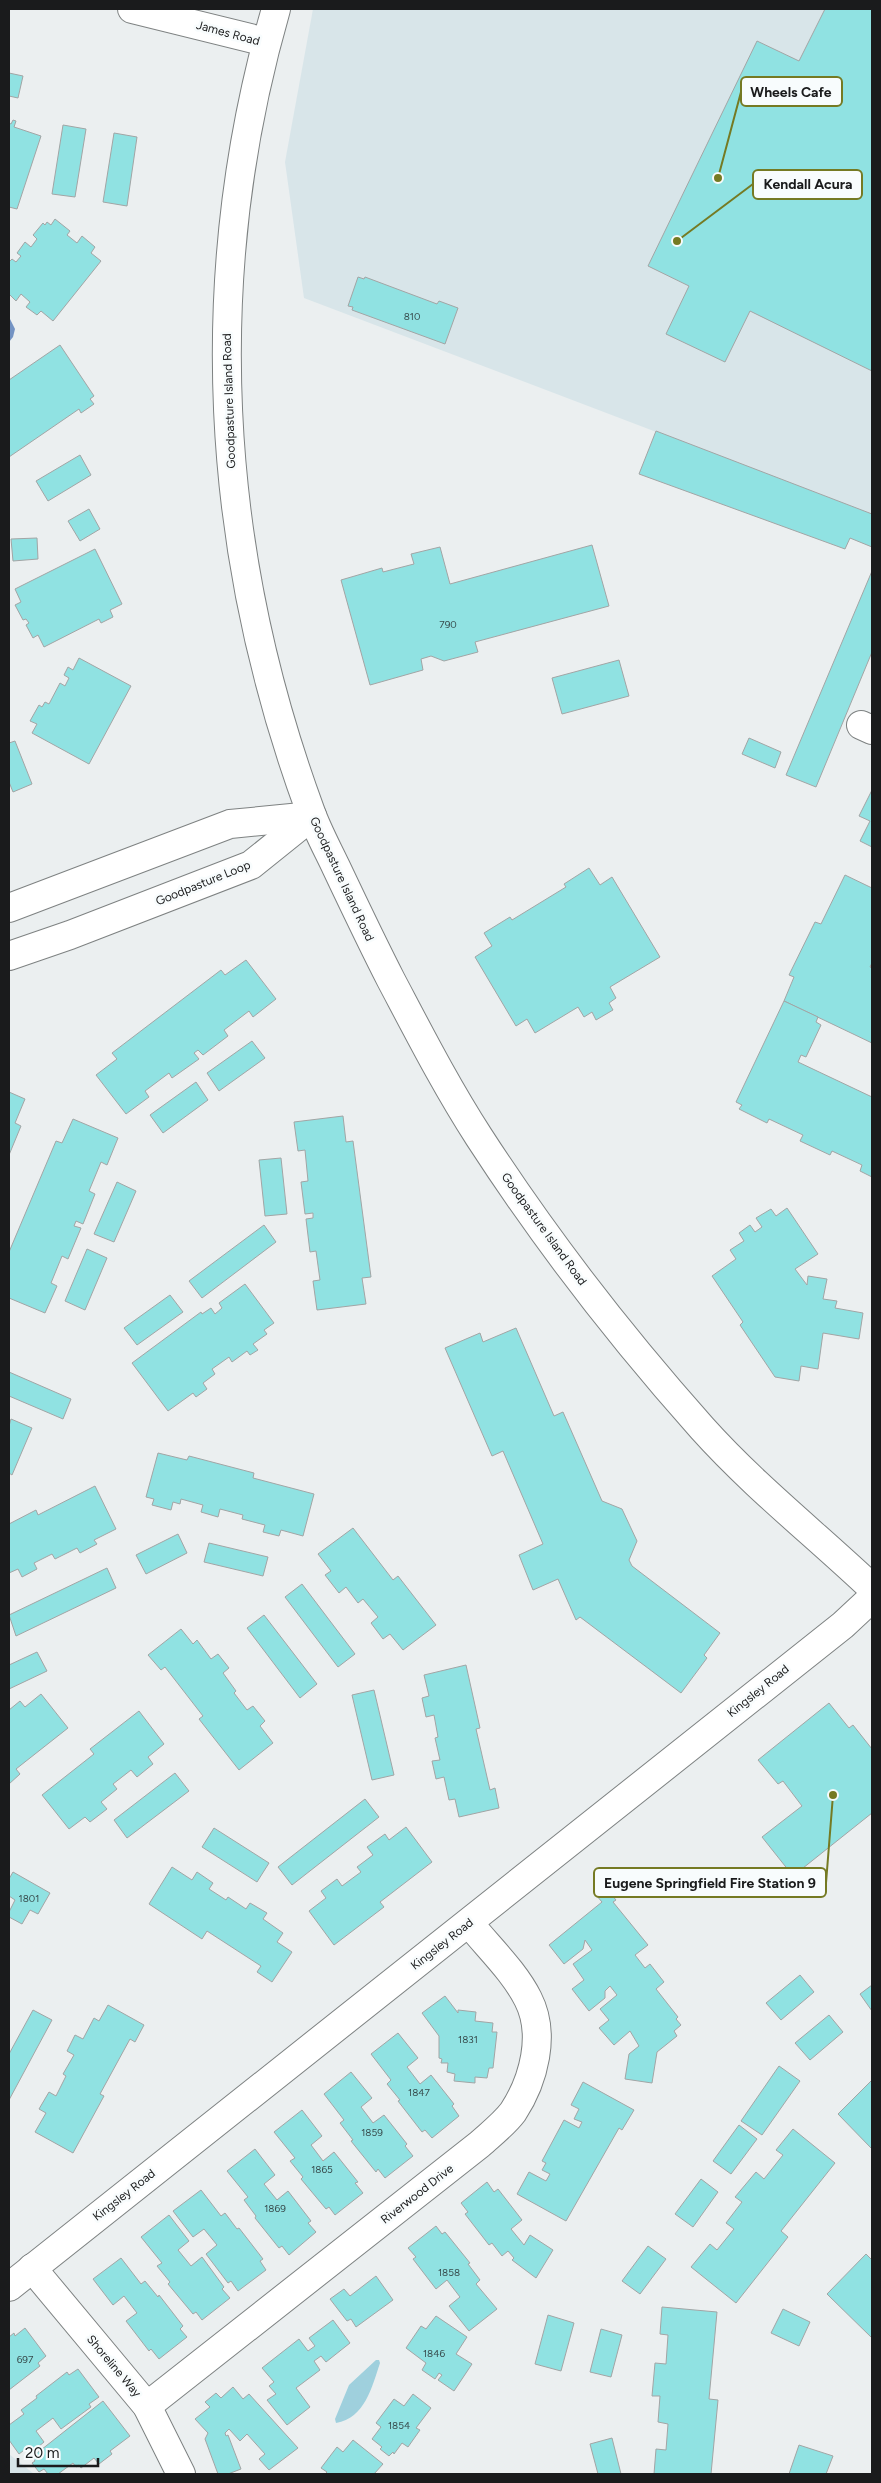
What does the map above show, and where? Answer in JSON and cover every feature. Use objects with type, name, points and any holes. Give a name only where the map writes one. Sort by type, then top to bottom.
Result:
[{"type":"street","name":"James Road","points":[[132,9],[266,42]]},
{"type":"street","name":"Goodpasture Island Road","points":[[276,9],[266,42],[242,152],[231,242],[227,329],[228,431],[237,520],[261,648],[288,746],[312,816],[370,939],[438,1070],[535,1221],[605,1311],[704,1430],[757,1482],[872,1588]]},
{"type":"street","points":[[9,908],[230,824],[312,816]]},
{"type":"street","name":"Goodpasture Loop","points":[[9,956],[70,936],[251,865],[312,816]]},
{"type":"street","name":"Kingsley Road","points":[[9,2287],[843,1625],[872,1598]]},
{"type":"street","name":"Riverwood Drive","points":[[148,2406],[472,2150],[512,2113],[532,2073],[536,2051],[534,2013],[519,1984],[469,1923]]},
{"type":"street","name":"Shoreline Way","points":[[32,2268],[148,2406],[181,2474]]},
{"type":"shaded area","points":[[313,9],[872,9],[872,514],[304,298],[285,162]]},
{"type":"shaded area","points":[[9,317],[15,329],[13,337],[9,342]]},
{"type":"shaded area","points":[[376,2360],[379,2360],[380,2363],[374,2382],[361,2408],[346,2420],[336,2423],[335,2419],[349,2385]]},
{"type":"shaded area","points":[[9,2454],[34,2474],[9,2474]]},
{"type":"building","points":[[825,9],[872,9],[872,371],[750,311],[725,362],[666,334],[689,286],[648,266],[757,41],[799,61]]},
{"type":"building","points":[[9,73],[23,76],[18,98],[9,96]]},
{"type":"building","points":[[13,120],[16,121],[14,127],[41,136],[17,209],[9,207],[9,123],[11,124]]},
{"type":"building","points":[[63,125],[86,129],[75,197],[52,194]]},
{"type":"building","points":[[114,133],[137,137],[127,206],[103,202]]},
{"type":"building","points":[[55,219],[70,231],[67,235],[77,243],[82,236],[95,247],[91,253],[101,261],[53,321],[41,311],[37,315],[26,307],[30,302],[21,294],[16,301],[9,294],[9,262],[12,259],[16,262],[21,256],[17,253],[25,242],[31,247],[37,239],[33,235],[43,223],[45,225],[47,222],[51,225]]},
{"type":"building","points":[[358,277],[364,279],[365,277],[437,304],[439,301],[458,308],[445,344],[352,310],[353,307],[348,306]]},
{"type":"building","points":[[60,345],[94,396],[90,399],[94,404],[81,413],[79,409],[9,457],[9,380]]},
{"type":"building","points":[[656,431],[872,514],[872,547],[850,538],[845,549],[639,474]]},
{"type":"building","points":[[80,455],[91,475],[48,501],[36,481]]},
{"type":"building","points":[[89,509],[100,529],[80,541],[68,521]]},
{"type":"building","points":[[37,538],[38,559],[13,561],[11,539]]},
{"type":"building","points":[[592,545],[609,606],[475,642],[478,652],[444,661],[431,656],[421,659],[423,670],[370,685],[341,580],[382,568],[383,572],[414,564],[411,554],[440,547],[450,584]]},
{"type":"building","points":[[95,549],[122,604],[110,610],[113,617],[101,623],[99,619],[44,647],[38,635],[33,638],[26,625],[29,623],[26,619],[23,620],[15,605],[21,602],[15,589]]},
{"type":"building","points":[[872,571],[872,652],[816,787],[786,775]]},
{"type":"building","points":[[79,658],[131,686],[89,764],[32,733],[37,724],[30,721],[39,705],[42,707],[45,702],[49,704],[60,683],[65,686],[69,678],[64,675],[68,667],[73,670]]},
{"type":"building","points":[[619,660],[629,696],[562,714],[552,678]]},
{"type":"building","points":[[749,738],[781,752],[775,768],[742,754]]},
{"type":"building","points":[[15,741],[32,784],[13,792],[9,782],[9,743]]},
{"type":"building","points":[[872,790],[872,847],[860,841],[870,821],[859,816]]},
{"type":"building","points":[[589,868],[600,885],[612,877],[660,957],[610,987],[616,998],[609,1003],[613,1010],[596,1020],[592,1012],[584,1017],[578,1007],[535,1033],[527,1019],[516,1026],[475,957],[492,946],[484,933],[510,917],[512,920],[566,887],[564,884]]},
{"type":"building","points":[[845,875],[872,888],[872,963],[870,967],[872,968],[872,1043],[784,1001],[794,977],[789,975],[815,922],[821,924]]},
{"type":"building","points":[[246,960],[276,999],[253,1017],[249,1011],[224,1030],[228,1036],[203,1055],[198,1050],[194,1053],[199,1059],[172,1078],[169,1073],[145,1091],[149,1097],[126,1114],[96,1075],[117,1059],[112,1053],[221,970],[225,975]]},
{"type":"building","points":[[784,1001],[818,1017],[816,1022],[821,1025],[806,1057],[801,1055],[798,1062],[872,1097],[872,1177],[860,1171],[862,1165],[832,1151],[830,1155],[800,1141],[803,1135],[769,1119],[767,1123],[739,1109],[742,1105],[736,1102]]},
{"type":"building","points":[[252,1041],[265,1058],[219,1091],[207,1073]]},
{"type":"building","points":[[196,1082],[208,1100],[163,1133],[150,1115]]},
{"type":"building","points":[[9,1092],[25,1099],[15,1123],[21,1126],[9,1155]]},
{"type":"building","points":[[343,1116],[346,1142],[353,1141],[371,1277],[362,1278],[366,1304],[317,1310],[313,1281],[320,1280],[316,1251],[310,1252],[306,1219],[313,1218],[313,1213],[305,1214],[301,1182],[308,1181],[305,1150],[298,1151],[294,1122]]},
{"type":"building","points":[[73,1119],[118,1138],[107,1165],[101,1162],[89,1191],[95,1194],[83,1224],[76,1221],[74,1226],[81,1228],[68,1259],[62,1256],[51,1283],[57,1286],[45,1313],[9,1298],[9,1252],[56,1141],[62,1143]]},
{"type":"building","points":[[281,1158],[287,1214],[265,1216],[259,1160]]},
{"type":"building","points":[[117,1182],[136,1191],[114,1242],[94,1234]]},
{"type":"building","points":[[787,1208],[818,1254],[795,1269],[807,1285],[808,1276],[827,1279],[823,1299],[837,1301],[835,1308],[863,1313],[859,1339],[823,1333],[818,1369],[801,1366],[799,1381],[775,1377],[740,1325],[743,1322],[712,1276],[736,1259],[730,1250],[744,1241],[739,1233],[750,1225],[755,1232],[762,1227],[756,1218],[771,1209],[776,1216]]},
{"type":"building","points":[[264,1225],[276,1242],[202,1298],[189,1281]]},
{"type":"building","points":[[87,1249],[107,1258],[85,1310],[65,1301]]},
{"type":"building","points":[[245,1284],[274,1323],[264,1330],[267,1334],[253,1344],[258,1350],[250,1355],[247,1351],[232,1362],[229,1357],[212,1369],[215,1374],[203,1383],[207,1389],[196,1397],[193,1393],[168,1411],[132,1363],[201,1312],[202,1314],[211,1308],[215,1314],[222,1308],[219,1303]]},
{"type":"building","points":[[170,1295],[183,1312],[137,1345],[124,1328]]},
{"type":"building","points":[[516,1328],[554,1416],[563,1412],[602,1501],[622,1509],[637,1541],[629,1560],[632,1566],[720,1633],[704,1655],[707,1658],[681,1693],[580,1617],[576,1620],[558,1579],[533,1590],[519,1555],[543,1544],[503,1451],[492,1456],[445,1348],[480,1333],[483,1342]]},
{"type":"building","points":[[9,1372],[71,1399],[63,1419],[9,1396]]},
{"type":"building","points":[[11,1419],[32,1428],[12,1475],[9,1473],[9,1426]]},
{"type":"building","points":[[158,1453],[187,1460],[189,1456],[254,1473],[253,1478],[314,1494],[303,1536],[281,1530],[279,1536],[263,1532],[265,1525],[242,1519],[243,1515],[220,1509],[218,1517],[201,1512],[203,1505],[181,1499],[180,1504],[173,1502],[171,1510],[152,1505],[154,1499],[146,1497]]},
{"type":"building","points":[[95,1486],[116,1529],[94,1540],[97,1544],[80,1553],[77,1548],[55,1559],[52,1554],[34,1563],[37,1569],[22,1577],[18,1569],[9,1573],[9,1524],[36,1510],[38,1515]]},
{"type":"building","points":[[353,1528],[393,1580],[398,1576],[436,1625],[403,1650],[390,1634],[383,1639],[371,1623],[378,1617],[363,1599],[358,1603],[346,1587],[339,1593],[325,1575],[331,1571],[318,1554]]},
{"type":"building","points":[[178,1534],[187,1553],[146,1574],[136,1555]]},
{"type":"building","points":[[209,1543],[268,1557],[263,1576],[204,1562]]},
{"type":"building","points":[[107,1568],[116,1588],[16,1636],[9,1615]]},
{"type":"building","points":[[302,1584],[355,1654],[338,1667],[285,1597]]},
{"type":"building","points":[[264,1615],[317,1684],[300,1698],[247,1628]]},
{"type":"building","points":[[181,1629],[193,1644],[197,1640],[211,1659],[218,1654],[229,1668],[223,1673],[236,1691],[234,1693],[247,1710],[253,1706],[265,1721],[260,1726],[273,1743],[239,1770],[199,1719],[203,1716],[165,1667],[161,1670],[148,1655]]},
{"type":"building","points":[[37,1652],[47,1671],[9,1689],[9,1665]]},
{"type":"building","points":[[466,1665],[480,1728],[476,1729],[490,1790],[495,1788],[499,1808],[459,1817],[455,1799],[449,1800],[444,1777],[436,1779],[432,1761],[440,1760],[435,1738],[438,1737],[434,1715],[426,1717],[422,1698],[429,1696],[424,1675]]},
{"type":"building","points":[[374,1690],[394,1775],[372,1780],[352,1695]]},
{"type":"building","points":[[41,1694],[68,1728],[16,1769],[20,1774],[9,1784],[9,1710],[20,1701],[25,1707]]},
{"type":"building","points":[[829,1703],[849,1728],[853,1725],[872,1749],[872,1813],[793,1876],[762,1837],[802,1806],[783,1781],[778,1784],[758,1760]]},
{"type":"building","points":[[139,1711],[164,1744],[148,1757],[153,1764],[137,1777],[131,1770],[113,1784],[117,1789],[101,1802],[107,1809],[90,1822],[85,1817],[69,1829],[42,1795],[94,1754],[90,1749]]},
{"type":"building","points":[[175,1773],[189,1791],[127,1838],[114,1820]]},
{"type":"building","points":[[365,1799],[379,1817],[292,1885],[278,1867]]},
{"type":"building","points":[[406,1827],[432,1862],[380,1902],[384,1907],[334,1945],[309,1911],[326,1898],[321,1891],[337,1879],[342,1886],[361,1872],[357,1867],[373,1855],[367,1847],[385,1834],[389,1840]]},
{"type":"building","points":[[214,1828],[269,1863],[257,1882],[202,1847]]},
{"type":"building","points":[[172,1867],[192,1880],[197,1872],[213,1883],[209,1889],[226,1900],[228,1897],[246,1909],[250,1903],[267,1913],[263,1919],[283,1933],[277,1942],[292,1952],[272,1982],[257,1972],[261,1966],[207,1931],[202,1939],[149,1904]]},
{"type":"building","points":[[13,1872],[50,1893],[38,1914],[30,1910],[22,1924],[9,1917],[9,1912],[15,1900],[9,1896],[9,1879]]},
{"type":"building","points":[[606,1888],[616,1900],[613,1902],[648,1945],[635,1955],[645,1968],[650,1964],[664,1982],[656,1989],[678,2017],[676,2019],[681,2025],[674,2031],[677,2036],[657,2052],[652,2083],[625,2079],[629,2054],[639,2046],[630,2031],[614,2045],[599,2028],[609,2020],[600,2009],[617,1995],[610,1986],[605,1991],[605,1998],[589,2011],[572,1989],[584,1980],[573,1964],[592,1950],[585,1940],[583,1949],[564,1964],[549,1945],[602,1902],[596,1895]]},
{"type":"building","points":[[800,1975],[814,1992],[781,2020],[766,2003]]},
{"type":"building","points":[[872,1985],[872,2011],[860,1994]]},
{"type":"building","points":[[445,1996],[458,2013],[458,2010],[476,2012],[475,2021],[493,2023],[492,2032],[497,2032],[493,2068],[489,2068],[487,2078],[475,2077],[475,2083],[454,2081],[455,2074],[447,2072],[448,2063],[441,2063],[442,2059],[439,2058],[439,2036],[422,2013]]},
{"type":"building","points":[[108,2005],[144,2025],[135,2042],[130,2039],[100,2094],[104,2096],[73,2153],[35,2132],[46,2113],[39,2109],[49,2092],[56,2096],[66,2076],[63,2074],[74,2055],[67,2051],[75,2035],[83,2039],[94,2018],[99,2021]]},
{"type":"building","points":[[33,2010],[52,2020],[9,2100],[9,2054]]},
{"type":"building","points":[[829,2015],[843,2032],[810,2060],[795,2043]]},
{"type":"building","points":[[398,2033],[418,2058],[407,2067],[420,2084],[431,2075],[454,2104],[452,2106],[459,2116],[432,2138],[425,2130],[422,2132],[398,2101],[400,2100],[387,2084],[391,2080],[371,2054]]},
{"type":"building","points":[[779,2066],[800,2081],[762,2135],[741,2121]]},
{"type":"building","points":[[351,2072],[372,2098],[361,2107],[373,2123],[384,2115],[407,2144],[405,2146],[413,2156],[385,2178],[378,2169],[376,2172],[351,2141],[353,2140],[340,2123],[344,2120],[324,2094]]},
{"type":"building","points":[[872,2080],[872,2149],[838,2114]]},
{"type":"building","points":[[583,2082],[634,2110],[622,2130],[619,2128],[566,2221],[517,2194],[529,2172],[546,2181],[550,2174],[542,2170],[546,2163],[542,2161],[564,2120],[579,2128],[582,2122],[574,2119],[579,2109],[571,2105]]},
{"type":"building","points":[[302,2110],[322,2136],[311,2145],[323,2161],[334,2152],[358,2182],[355,2183],[363,2193],[335,2215],[329,2207],[326,2209],[301,2179],[303,2177],[290,2161],[295,2158],[274,2132]]},
{"type":"building","points":[[739,2125],[757,2139],[731,2174],[713,2161]]},
{"type":"building","points":[[793,2129],[835,2163],[781,2231],[788,2237],[736,2303],[691,2267],[710,2244],[717,2250],[734,2229],[726,2223],[742,2202],[735,2197],[756,2172],[764,2179],[783,2155],[776,2150]]},
{"type":"building","points":[[255,2149],[275,2175],[264,2184],[277,2200],[288,2191],[311,2221],[308,2223],[316,2232],[289,2255],[282,2246],[279,2248],[255,2218],[256,2216],[244,2200],[248,2197],[227,2171]]},
{"type":"building","points":[[701,2179],[718,2192],[693,2227],[675,2214]]},
{"type":"building","points":[[487,2182],[494,2192],[498,2189],[522,2220],[511,2229],[524,2245],[530,2235],[553,2250],[536,2278],[512,2260],[514,2258],[508,2251],[502,2256],[492,2243],[489,2245],[465,2214],[468,2212],[461,2203]]},
{"type":"building","points":[[201,2190],[221,2216],[225,2213],[237,2229],[239,2228],[263,2259],[260,2261],[266,2270],[238,2291],[231,2281],[228,2283],[206,2254],[217,2245],[204,2229],[193,2237],[173,2211]]},
{"type":"building","points":[[169,2215],[189,2241],[178,2250],[191,2266],[202,2257],[224,2287],[222,2289],[230,2298],[202,2320],[196,2312],[193,2314],[168,2284],[170,2282],[157,2266],[162,2263],[141,2237]]},
{"type":"building","points":[[436,2226],[442,2234],[445,2232],[470,2263],[468,2264],[480,2280],[476,2284],[497,2309],[469,2331],[449,2306],[460,2297],[447,2280],[436,2289],[413,2259],[416,2257],[408,2248]]},
{"type":"building","points":[[648,2246],[666,2259],[640,2294],[622,2281]]},
{"type":"building","points":[[866,2254],[872,2260],[872,2338],[827,2294]]},
{"type":"building","points":[[121,2258],[141,2284],[145,2281],[158,2297],[159,2295],[183,2326],[180,2329],[187,2337],[159,2359],[151,2349],[149,2351],[126,2321],[137,2313],[124,2296],[113,2305],[93,2279]]},
{"type":"building","points":[[376,2276],[393,2300],[356,2327],[351,2319],[347,2321],[330,2299],[344,2289],[350,2296]]},
{"type":"building","points":[[662,2307],[717,2312],[709,2399],[718,2400],[711,2474],[654,2474],[656,2449],[666,2450],[668,2424],[658,2422],[660,2396],[652,2396],[655,2363],[666,2364],[668,2335],[660,2334]]},
{"type":"building","points":[[783,2309],[810,2322],[799,2346],[771,2333]]},
{"type":"building","points":[[548,2315],[574,2323],[561,2371],[535,2364]]},
{"type":"building","points":[[436,2316],[467,2337],[456,2354],[472,2364],[454,2391],[438,2380],[442,2375],[439,2373],[435,2379],[422,2370],[426,2363],[406,2348],[421,2326],[426,2329]]},
{"type":"building","points":[[333,2320],[350,2343],[326,2362],[321,2356],[314,2361],[320,2370],[296,2388],[310,2407],[287,2425],[267,2400],[276,2394],[269,2386],[274,2382],[262,2368],[299,2339],[308,2351],[315,2346],[309,2338]]},
{"type":"building","points":[[25,2328],[46,2356],[38,2363],[40,2366],[9,2390],[9,2337],[14,2333],[15,2336]]},
{"type":"building","points":[[601,2329],[622,2335],[611,2377],[590,2372]]},
{"type":"building","points":[[78,2369],[99,2397],[89,2404],[91,2407],[61,2429],[53,2418],[36,2431],[44,2442],[32,2452],[28,2447],[19,2454],[9,2440],[9,2425],[24,2414],[21,2410],[37,2398],[36,2396],[67,2372],[69,2375]]},
{"type":"building","points":[[233,2387],[243,2399],[249,2394],[298,2448],[269,2470],[259,2459],[265,2454],[247,2434],[240,2441],[229,2429],[225,2433],[226,2436],[228,2435],[241,2469],[228,2474],[218,2474],[205,2439],[208,2433],[195,2419],[210,2407],[205,2402],[216,2393],[221,2398]]},
{"type":"building","points":[[413,2394],[431,2408],[416,2428],[420,2430],[408,2447],[402,2443],[394,2454],[393,2452],[389,2456],[372,2439],[381,2427],[376,2423],[394,2399],[404,2406]]},
{"type":"building","points":[[103,2401],[130,2436],[110,2451],[112,2454],[99,2464],[94,2458],[81,2468],[79,2465],[76,2467],[73,2463],[58,2474],[48,2474],[44,2469],[39,2472],[32,2463],[35,2461],[32,2457]]},
{"type":"building","points":[[612,2438],[621,2474],[598,2474],[590,2444]]},
{"type":"building","points":[[353,2440],[383,2464],[374,2474],[325,2474],[327,2472],[321,2468],[337,2447],[343,2452]]},
{"type":"building","points":[[799,2445],[833,2456],[826,2474],[789,2474]]},
{"type":"place","name":"Wheels Cafe","points":[[718,178]]},
{"type":"place","name":"Kendall Acura","points":[[677,241]]},
{"type":"place","name":"Eugene Springfield Fire Station 9","points":[[833,1795]]}]
